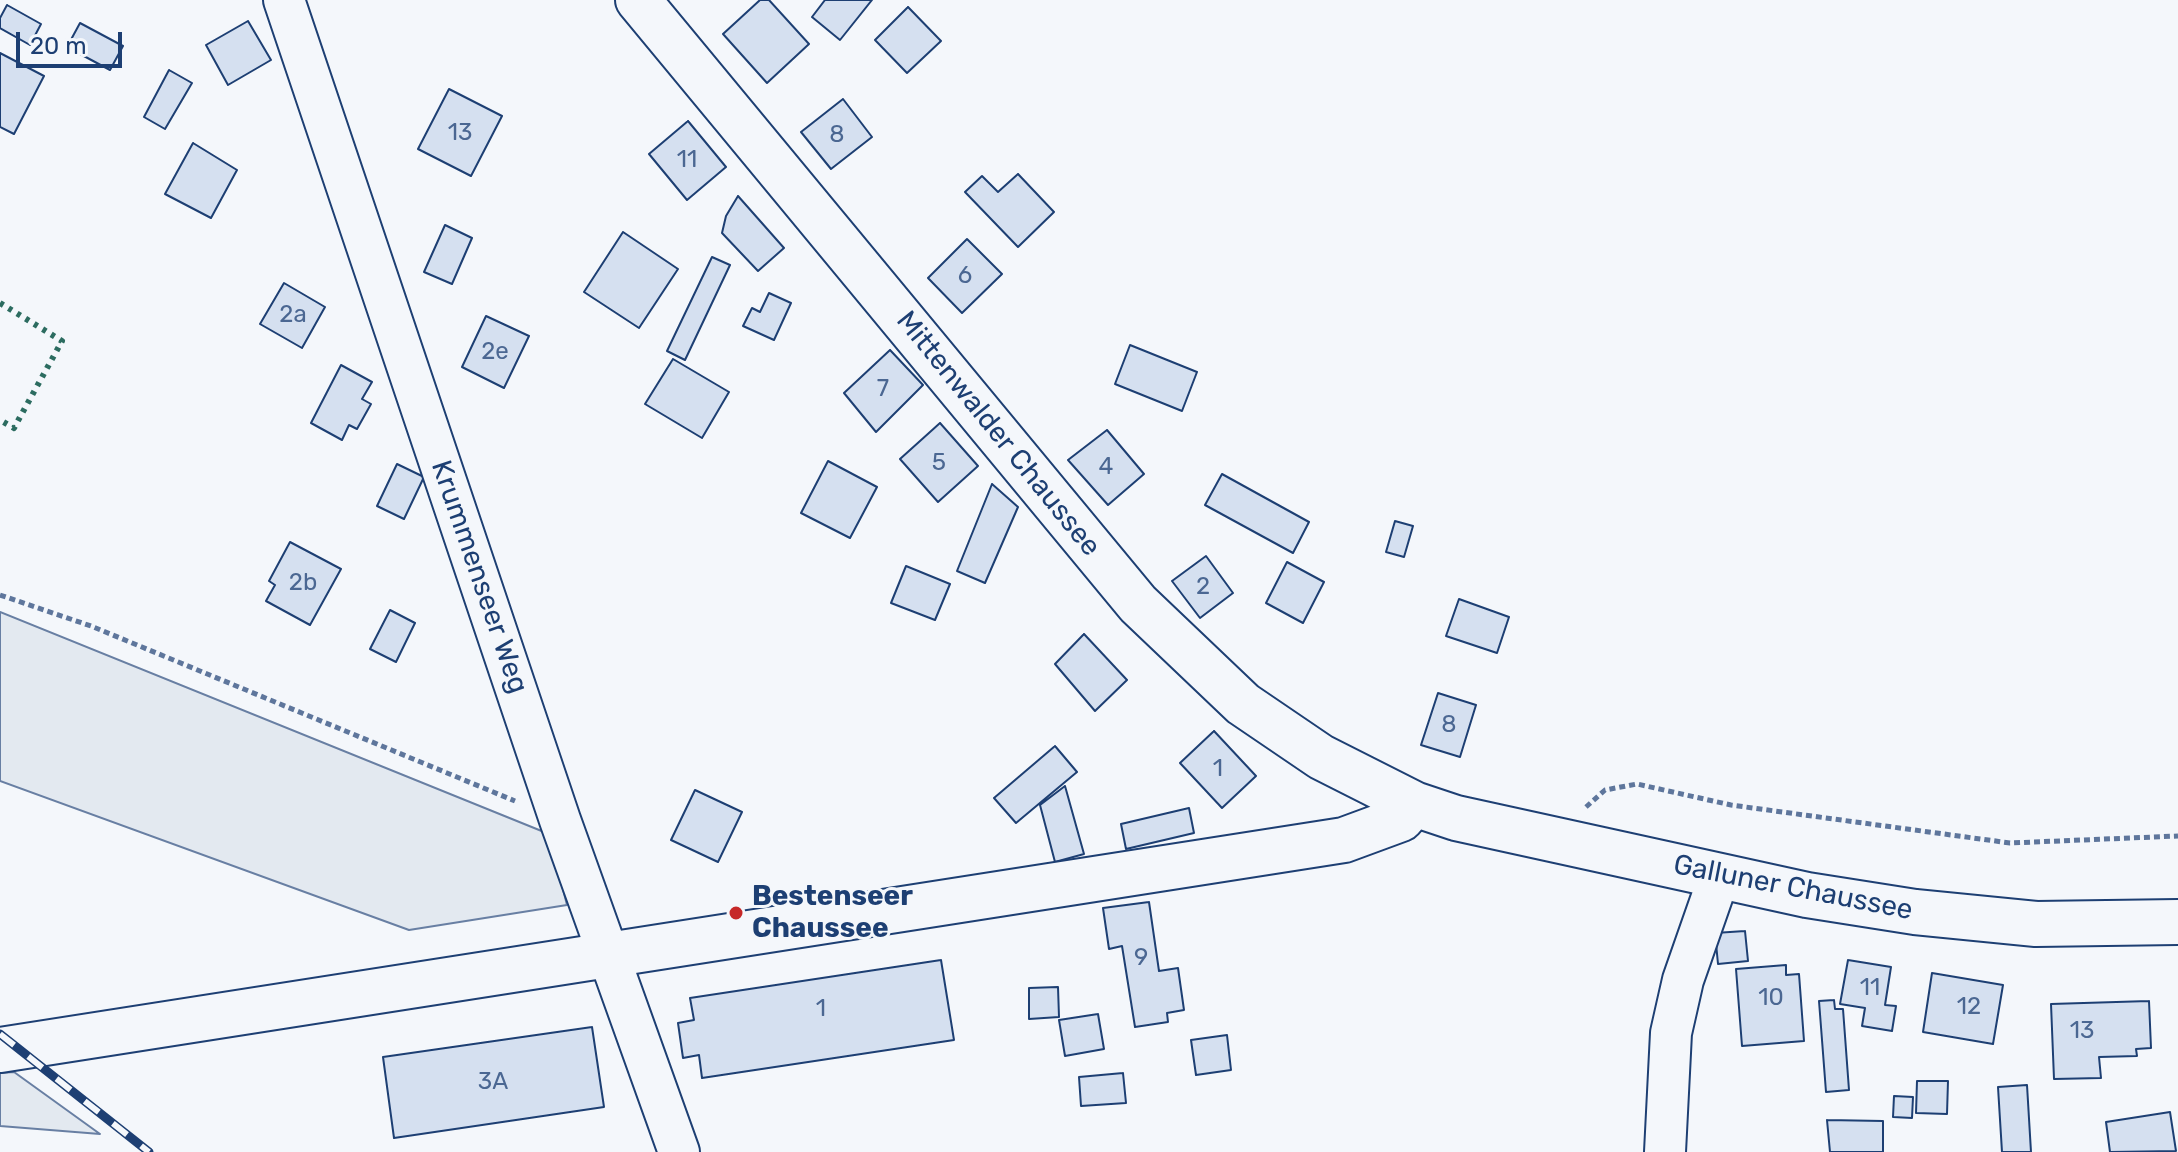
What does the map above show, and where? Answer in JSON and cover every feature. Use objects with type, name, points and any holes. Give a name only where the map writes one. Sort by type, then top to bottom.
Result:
[{"type":"main road","name":"Mittenwalder Chaussee","points":[[638,0],[1138,604],[1173,641],[1275,728],[1321,757],[1414,804]]},
{"type":"main road","name":"Galluner Chaussee","points":[[1414,804],[1456,818],[1719,877],[1884,907],[2021,923],[2178,922]]},
{"type":"main road","points":[[0,1050],[1344,840],[1401,819],[1414,804]]},
{"type":"street","name":"Krummenseer Weg","points":[[284,0],[560,820],[679,1152]]},
{"type":"street","points":[[1665,1152],[1671,1033],[1683,980],[1719,877]]},
{"type":"path","points":[[0,595],[91,626],[560,820]]},
{"type":"path","points":[[1566,843],[1576,821],[1605,790],[1637,784],[1731,805],[2010,843],[2178,836]]},
{"type":"shaded area","points":[[0,612],[549,834],[567,905],[409,930],[0,781]]},
{"type":"shaded area","points":[[14,1072],[100,1134],[0,1126],[0,1073]]},
{"type":"building","points":[[760,0],[769,0],[809,44],[767,83],[723,34]]},
{"type":"building","points":[[825,0],[872,0],[840,40],[812,17]]},
{"type":"building","points":[[7,5],[41,24],[30,45],[0,28],[0,18]]},
{"type":"building","points":[[908,7],[941,41],[907,73],[875,40]]},
{"type":"building","points":[[248,21],[271,60],[228,85],[206,45]]},
{"type":"building","points":[[80,23],[123,46],[110,70],[67,47]]},
{"type":"building","points":[[0,53],[44,76],[14,134],[0,127]]},
{"type":"building","points":[[169,70],[192,83],[165,129],[144,117]]},
{"type":"building","points":[[449,89],[502,116],[471,176],[418,149]]},
{"type":"building","points":[[843,99],[872,137],[831,169],[801,132]]},
{"type":"building","points":[[688,121],[726,167],[687,200],[649,154]]},
{"type":"building","points":[[193,143],[237,170],[211,218],[165,194]]},
{"type":"building","points":[[1018,174],[1054,212],[1018,247],[965,192],[982,176],[998,192]]},
{"type":"building","points":[[738,196],[784,248],[758,271],[722,233],[726,216]]},
{"type":"building","points":[[445,225],[472,238],[452,284],[424,272]]},
{"type":"building","points":[[623,232],[678,269],[639,328],[584,292]]},
{"type":"building","points":[[967,239],[1002,274],[962,313],[928,278]]},
{"type":"building","points":[[712,257],[730,265],[685,360],[667,351]]},
{"type":"building","points":[[284,283],[325,307],[302,348],[260,324]]},
{"type":"building","points":[[769,293],[791,303],[774,340],[743,326],[752,308],[760,312]]},
{"type":"building","points":[[486,316],[529,336],[504,388],[462,367]]},
{"type":"building","points":[[1130,345],[1197,372],[1182,411],[1115,384]]},
{"type":"building","points":[[890,350],[923,385],[876,432],[844,393]]},
{"type":"building","points":[[673,359],[729,392],[702,438],[645,404]]},
{"type":"building","points":[[341,365],[372,382],[362,399],[371,404],[357,429],[349,425],[342,440],[311,423]]},
{"type":"building","points":[[940,423],[978,466],[938,502],[900,459]]},
{"type":"building","points":[[1107,430],[1144,474],[1108,505],[1068,460]]},
{"type":"building","points":[[828,461],[877,487],[850,538],[801,513]]},
{"type":"building","points":[[397,464],[424,477],[404,519],[377,506]]},
{"type":"building","points":[[1222,474],[1309,522],[1293,553],[1205,505]]},
{"type":"building","points":[[992,484],[1018,507],[985,583],[957,571]]},
{"type":"building","points":[[1395,521],[1413,526],[1404,557],[1386,552]]},
{"type":"building","points":[[290,542],[341,569],[310,625],[266,601],[275,585],[269,581]]},
{"type":"building","points":[[1206,556],[1233,593],[1200,618],[1172,581]]},
{"type":"building","points":[[1287,562],[1324,582],[1303,623],[1266,603]]},
{"type":"building","points":[[906,566],[950,584],[935,620],[891,603]]},
{"type":"building","points":[[1459,599],[1509,617],[1497,653],[1446,636]]},
{"type":"building","points":[[390,610],[415,623],[396,662],[370,649]]},
{"type":"building","points":[[1084,634],[1127,680],[1095,711],[1055,664]]},
{"type":"building","points":[[1438,693],[1476,705],[1460,757],[1421,745]]},
{"type":"building","points":[[1214,731],[1256,776],[1222,808],[1180,763]]},
{"type":"building","points":[[1055,746],[1077,772],[1016,823],[994,798]]},
{"type":"building","points":[[1065,786],[1084,854],[1055,862],[1040,805]]},
{"type":"building","points":[[695,790],[742,812],[718,862],[671,840]]},
{"type":"building","points":[[1189,808],[1194,833],[1126,849],[1121,824]]},
{"type":"building","points":[[1149,902],[1159,971],[1178,968],[1184,1010],[1167,1013],[1168,1022],[1135,1027],[1122,946],[1109,949],[1103,908]]},
{"type":"building","points":[[1745,931],[1748,961],[1718,964],[1715,933]]},
{"type":"building","points":[[941,960],[954,1040],[702,1078],[699,1055],[683,1058],[678,1023],[694,1020],[690,998]]},
{"type":"building","points":[[1848,960],[1891,967],[1885,1005],[1896,1006],[1892,1031],[1862,1026],[1865,1008],[1840,1004]]},
{"type":"building","points":[[1786,965],[1786,975],[1799,974],[1804,1041],[1742,1046],[1736,969]]},
{"type":"building","points":[[1932,973],[2003,985],[1993,1044],[1923,1032]]},
{"type":"building","points":[[1058,987],[1059,1017],[1029,1019],[1029,988]]},
{"type":"building","points":[[1834,1000],[1835,1009],[1843,1009],[1849,1090],[1826,1092],[1819,1001]]},
{"type":"building","points":[[2149,1001],[2151,1048],[2136,1049],[2137,1056],[2099,1057],[2101,1078],[2054,1079],[2051,1004]]},
{"type":"building","points":[[1098,1014],[1104,1049],[1065,1056],[1059,1020]]},
{"type":"building","points":[[592,1027],[604,1107],[394,1138],[383,1057]]},
{"type":"building","points":[[1227,1035],[1231,1070],[1196,1075],[1191,1040]]},
{"type":"building","points":[[1123,1073],[1126,1103],[1081,1106],[1079,1077]]},
{"type":"building","points":[[1917,1081],[1948,1081],[1947,1114],[1916,1113]]},
{"type":"building","points":[[2027,1085],[2031,1152],[2002,1152],[1998,1087]]},
{"type":"building","points":[[1894,1096],[1913,1097],[1912,1118],[1893,1117]]},
{"type":"building","points":[[2170,1112],[2176,1151],[2110,1152],[2106,1122]]},
{"type":"building","points":[[1827,1120],[1883,1121],[1883,1152],[1830,1152]]},
{"type":"railway","points":[[0,1034],[149,1152]]},
{"type":"hedge","points":[[0,303],[62,341],[14,428],[0,420]]},
{"type":"place","name":"Bestenseer Chaussee","points":[[736,913]]}]
